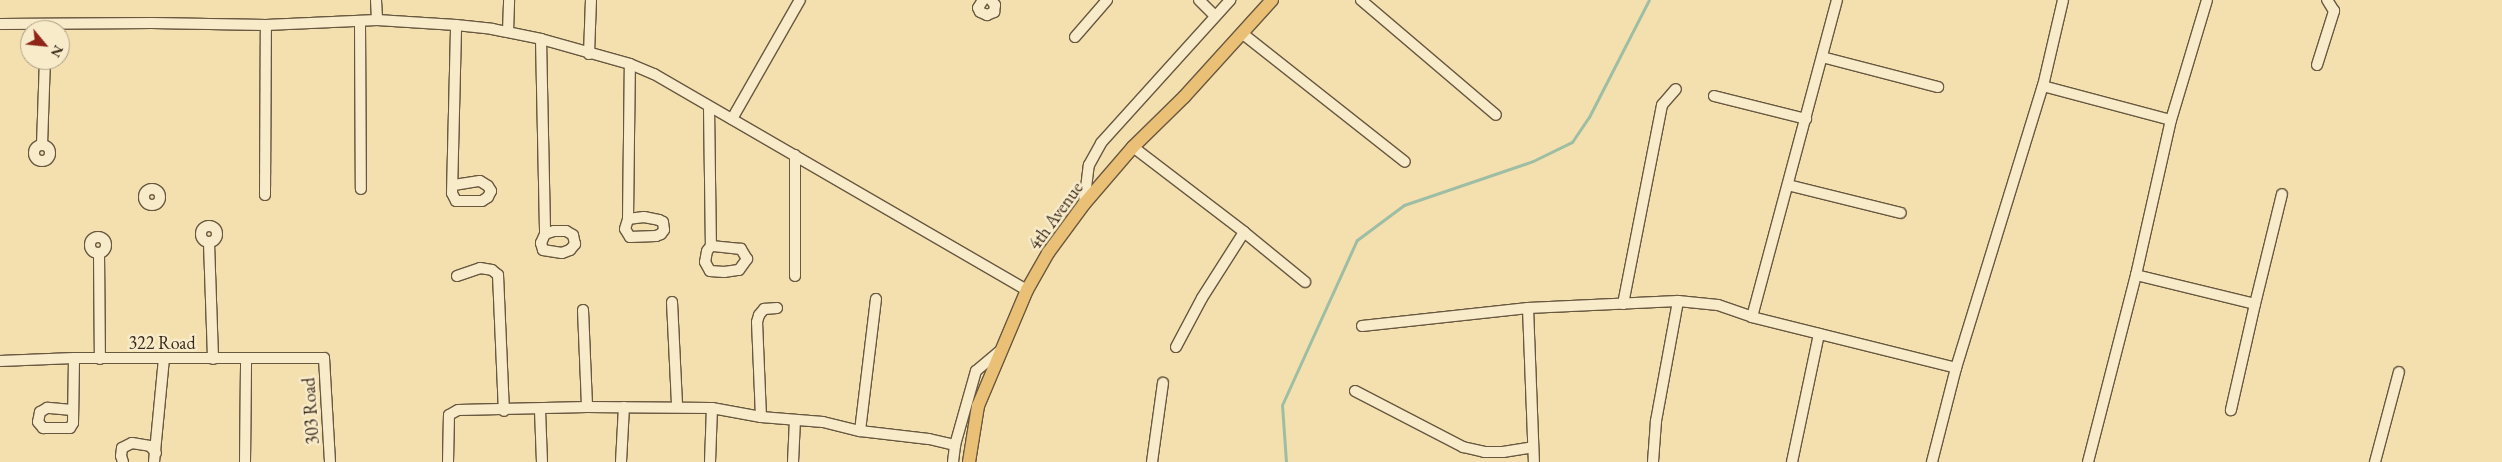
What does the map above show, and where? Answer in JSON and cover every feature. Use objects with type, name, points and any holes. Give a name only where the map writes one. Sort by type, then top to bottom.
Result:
[{"type":"main road","name":"4th Avenue","points":[[969,462],[978,406],[1028,290],[1048,254],[1084,204],[1133,147],[1243,34],[1272,0]]},
{"type":"street","points":[[376,0],[377,20]]},
{"type":"street","points":[[508,32],[509,0]]},
{"type":"street","points":[[589,54],[591,0]]},
{"type":"street","points":[[732,119],[800,0]]},
{"type":"street","points":[[1075,37],[1107,0]]},
{"type":"street","points":[[1199,0],[1215,16]]},
{"type":"street","points":[[1084,204],[1089,165],[1101,143],[1230,0]]},
{"type":"street","points":[[1360,0],[1496,115]]},
{"type":"street","points":[[1752,317],[1837,0]]},
{"type":"street","points":[[1932,462],[1956,368],[2043,86],[2063,0]]},
{"type":"street","points":[[2088,462],[2136,275],[2171,120],[2207,0]]},
{"type":"street","points":[[2317,64],[2334,11],[2327,0]]},
{"type":"street","points":[[70,26],[152,23],[266,25],[377,20],[456,25],[508,32],[541,39],[630,64],[654,74],[1028,290]]},
{"type":"street","points":[[360,22],[361,189]]},
{"type":"street","points":[[0,24],[20,25]]},
{"type":"street","points":[[265,195],[266,25]]},
{"type":"street","points":[[454,185],[456,25]]},
{"type":"street","points":[[1243,34],[1405,162]]},
{"type":"street","points":[[541,39],[545,234]]},
{"type":"street","points":[[1822,57],[1938,87]]},
{"type":"street","points":[[628,218],[630,64]]},
{"type":"street","points":[[42,145],[45,70]]},
{"type":"street","points":[[2043,86],[2171,120]]},
{"type":"street","points":[[1622,304],[1662,105],[1676,89]]},
{"type":"street","points":[[1714,96],[1806,120]]},
{"type":"street","points":[[709,107],[711,246]]},
{"type":"street","points":[[1133,147],[1244,232],[1305,282]]},
{"type":"street","points":[[795,155],[795,276]]},
{"type":"street","points":[[1788,185],[1901,213]]},
{"type":"street","points":[[2231,410],[2282,194]]},
{"type":"street","points":[[1176,347],[1202,298],[1244,232]]},
{"type":"street","points":[[209,243],[213,360]]},
{"type":"street","points":[[99,253],[100,359]]},
{"type":"street","points":[[456,276],[480,268],[492,270],[498,275],[504,411]]},
{"type":"street","points":[[2136,275],[2255,304]]},
{"type":"street","points":[[860,431],[876,299]]},
{"type":"street","points":[[1362,326],[1528,308],[1678,301],[1718,305],[1752,317],[1956,368]]},
{"type":"street","points":[[1653,462],[1656,421],[1678,301]]},
{"type":"street","points":[[672,302],[677,406]]},
{"type":"street","points":[[761,417],[757,322],[759,315],[764,309],[777,308]]},
{"type":"street","points":[[1528,308],[1534,462]]},
{"type":"street","points":[[583,310],[587,407]]},
{"type":"street","points":[[1792,462],[1819,334]]},
{"type":"street","points":[[953,462],[955,445],[976,371],[1002,349]]},
{"type":"street","points":[[72,410],[74,358]]},
{"type":"street","name":"322 Road","points":[[0,360],[74,358],[246,360],[324,358]]},
{"type":"street","name":"303 Road","points":[[324,358],[330,462]]},
{"type":"street","points":[[155,457],[164,360]]},
{"type":"street","points":[[245,462],[246,360]]},
{"type":"street","points":[[2375,462],[2399,372]]},
{"type":"street","points":[[1152,462],[1162,382]]},
{"type":"street","points":[[1355,391],[1463,446],[1484,452],[1503,452],[1533,447]]},
{"type":"street","points":[[448,462],[449,415],[458,410],[504,411],[587,407],[677,406],[712,408],[761,417],[823,422],[860,431],[929,438],[955,445]]},
{"type":"street","points":[[620,462],[624,407]]},
{"type":"street","points":[[710,462],[712,408]]},
{"type":"street","points":[[540,410],[542,462]]},
{"type":"street","points":[[792,462],[795,420]]},
{"type":"street","points":[[123,462],[121,456],[122,448],[132,443],[150,446],[155,457]]},
{"type":"waterway","points":[[1286,462],[1282,405],[1357,240],[1404,205],[1533,161],[1572,142],[1589,117],[1649,0]]}]
